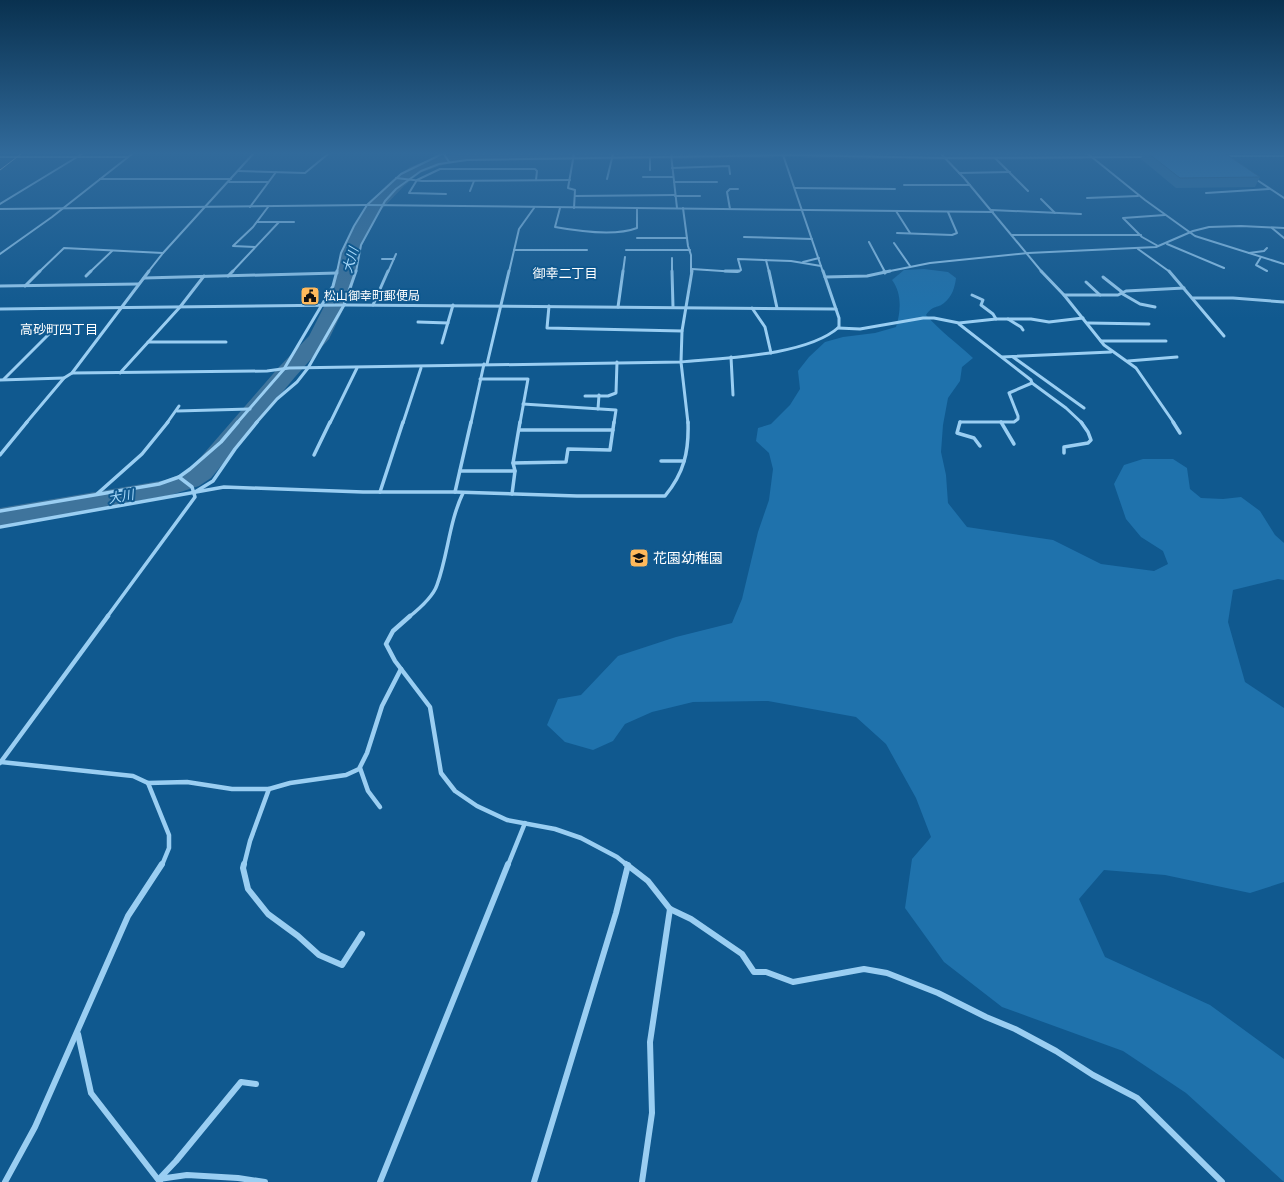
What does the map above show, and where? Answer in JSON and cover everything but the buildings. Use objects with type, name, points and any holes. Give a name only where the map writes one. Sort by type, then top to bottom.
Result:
[{"type":"street","points":[[0,254],[63,209]]},
{"type":"street","points":[[0,455],[64,378],[72,373],[138,284],[163,253],[203,209]]},
{"type":"street","points":[[255,247],[233,246],[257,222],[266,209]]},
{"type":"street","points":[[0,511],[95,496],[159,484],[180,478],[221,442],[284,369],[333,286],[343,248],[354,226],[366,209]]},
{"type":"street","points":[[195,492],[213,481],[240,443],[277,398],[296,382],[306,368],[343,305],[355,276],[361,245],[378,209]]},
{"type":"street","points":[[455,492],[480,379],[519,228],[533,209]]},
{"type":"street","points":[[560,209],[555,227],[580,231],[633,230],[637,228],[636,209]]},
{"type":"street","points":[[0,527],[224,488],[665,496],[678,481],[684,461],[689,418],[680,362],[685,307],[692,269],[683,209]]},
{"type":"street","points":[[72,373],[267,371],[289,368],[421,368],[485,364],[680,362],[771,353],[792,348],[829,334],[838,328],[840,323],[802,209]]},
{"type":"street","points":[[810,209],[948,212],[992,211],[1081,214]]},
{"type":"street","points":[[1051,209],[1055,213]]},
{"type":"street","points":[[1157,209],[1204,240],[1284,264]]},
{"type":"street","points":[[896,211],[910,233]]},
{"type":"street","points":[[992,211],[1028,253],[1050,282],[1064,295],[1111,352],[1128,361],[1136,368],[1180,433]]},
{"type":"street","points":[[897,233],[952,235],[957,233],[948,212]]},
{"type":"street","points":[[1159,247],[1140,235],[1123,218],[1165,215]]},
{"type":"street","points":[[257,222],[294,222]]},
{"type":"street","points":[[228,276],[279,222]]},
{"type":"street","points":[[825,277],[867,276],[910,266],[945,261],[1028,253],[1159,247],[1190,232],[1203,228],[1284,228]]},
{"type":"street","points":[[1272,228],[1284,238]]},
{"type":"street","points":[[753,233],[754,238]]},
{"type":"street","points":[[1012,235],[1140,235]]},
{"type":"street","points":[[744,237],[812,239]]},
{"type":"street","points":[[637,238],[687,238]]},
{"type":"street","points":[[869,242],[885,273]]},
{"type":"street","points":[[894,243],[910,266]]},
{"type":"street","points":[[1167,244],[1224,268]]},
{"type":"street","points":[[25,286],[64,248],[163,253]]},
{"type":"street","points":[[514,250],[567,248],[587,250]]},
{"type":"street","points":[[1248,253],[1264,251],[1267,248]]},
{"type":"street","points":[[1138,249],[1164,267],[1193,298],[1224,336]]},
{"type":"street","points":[[626,250],[690,250]]},
{"type":"street","points":[[86,276],[112,251]]},
{"type":"street","points":[[373,305],[396,254]]},
{"type":"street","points":[[1261,257],[1256,265],[1267,271]]},
{"type":"street","points":[[618,307],[625,258]]},
{"type":"street","points":[[672,258],[673,307]]},
{"type":"street","points":[[800,263],[818,258]]},
{"type":"street","points":[[382,259],[394,259]]},
{"type":"street","points":[[692,269],[737,272],[741,270],[738,259],[766,260],[821,266]]},
{"type":"street","points":[[766,260],[777,308]]},
{"type":"street","points":[[1275,261],[1284,260]]},
{"type":"street","points":[[144,278],[337,273]]},
{"type":"street","points":[[120,373],[180,307],[204,276]]},
{"type":"street","points":[[1103,277],[1121,293],[1130,297],[1141,306],[1156,307]]},
{"type":"street","points":[[1086,282],[1100,295]]},
{"type":"street","points":[[0,286],[138,284]]},
{"type":"street","points":[[1064,295],[1118,296],[1121,293],[1184,288]]},
{"type":"street","points":[[972,295],[982,298],[983,300],[981,305],[983,308],[993,313],[996,319]]},
{"type":"street","points":[[1193,298],[1233,298],[1284,302]]},
{"type":"street","points":[[442,343],[453,305]]},
{"type":"street","points":[[0,309],[453,305],[836,309]]},
{"type":"street","points":[[549,306],[547,328],[682,331]]},
{"type":"street","points":[[752,308],[765,327],[771,353]]},
{"type":"street","points":[[838,328],[860,330],[924,318],[934,318],[959,323],[996,319],[1031,319],[1049,322],[1083,318]]},
{"type":"street","points":[[1008,319],[1021,327],[1023,330]]},
{"type":"street","points":[[418,322],[448,323]]},
{"type":"street","points":[[959,323],[1076,418],[1090,434],[1091,440],[1088,444],[1064,447],[1064,453]]},
{"type":"street","points":[[1088,323],[1150,324]]},
{"type":"street","points":[[2,380],[49,334]]},
{"type":"street","points":[[1101,341],[1166,341]]},
{"type":"street","points":[[148,342],[226,342]]},
{"type":"street","points":[[1002,357],[1111,352]]},
{"type":"street","points":[[731,357],[733,395]]},
{"type":"street","points":[[1013,357],[1084,408]]},
{"type":"street","points":[[1128,361],[1178,357]]},
{"type":"street","points":[[585,396],[608,396],[616,393],[617,362]]},
{"type":"street","points":[[314,455],[357,368]]},
{"type":"street","points":[[380,492],[421,368]]},
{"type":"street","points":[[2,380],[64,378]]},
{"type":"street","points":[[480,379],[528,379],[513,463],[515,471],[512,494]]},
{"type":"street","points":[[980,446],[974,438],[957,433],[960,422],[1014,422],[1018,419],[1019,415],[1009,398],[1009,393],[1032,383]]},
{"type":"street","points":[[598,408],[599,395]]},
{"type":"street","points":[[513,463],[566,462],[568,449],[610,450],[616,410],[523,404]]},
{"type":"street","points":[[95,496],[139,459],[154,443],[180,406]]},
{"type":"street","points":[[177,411],[250,409]]},
{"type":"street","points":[[1001,422],[1014,444]]},
{"type":"street","points":[[519,430],[613,430]]},
{"type":"street","points":[[661,461],[684,461]]},
{"type":"street","points":[[460,471],[515,471]]},
{"type":"street","points":[[0,763],[195,497],[195,492],[192,487],[180,478]]},
{"type":"street","points":[[463,493],[456,508],[437,586],[422,606],[393,631],[386,644],[401,669],[430,707],[441,773],[454,791],[477,806],[507,820],[555,829],[581,838],[628,865],[648,881],[670,909],[690,919],[742,954],[754,972],[766,972],[793,982],[864,969],[887,973],[938,993],[986,1017],[1015,1029],[1056,1051],[1093,1075],[1137,1098],[1222,1182]]},
{"type":"street","points":[[0,763],[133,776],[148,783],[187,782],[232,789],[270,789],[290,783],[335,777],[350,773],[360,768],[369,748],[377,720],[391,687],[401,669]]},
{"type":"street","points":[[360,768],[368,792],[380,807]]},
{"type":"street","points":[[5,1182],[35,1127],[78,1033],[128,916],[162,865],[169,848],[169,835],[148,783]]},
{"type":"street","points":[[270,789],[250,841],[243,868],[248,889],[268,914],[298,936],[319,955],[342,965],[362,934]]},
{"type":"street","points":[[380,1182],[525,823]]},
{"type":"street","points":[[534,1182],[616,913],[628,865]]},
{"type":"street","points":[[642,1182],[652,1113],[650,1042],[670,909]]},
{"type":"street","points":[[78,1033],[91,1093],[159,1181]]},
{"type":"street","points":[[159,1181],[241,1082],[256,1084]]},
{"type":"street","points":[[159,1181],[187,1175],[238,1178],[265,1182]]},
{"type":"shaded area","points":[[924,269],[948,272],[956,278],[954,288],[947,301],[942,305],[931,309],[926,315],[973,358],[962,367],[960,381],[948,398],[943,425],[941,452],[946,475],[948,503],[967,527],[1053,540],[1101,564],[1154,571],[1168,564],[1163,551],[1141,537],[1126,519],[1114,484],[1124,465],[1143,459],[1173,459],[1187,468],[1190,489],[1201,498],[1223,499],[1241,497],[1260,511],[1275,535],[1284,543],[1284,580],[1278,579],[1233,590],[1228,622],[1245,682],[1284,708],[1284,882],[1250,893],[1165,875],[1104,870],[1079,899],[1105,957],[1210,1005],[1284,1059],[1284,1182],[1186,1093],[1123,1051],[1002,1007],[944,962],[905,908],[912,859],[931,837],[916,798],[886,744],[856,717],[768,701],[693,702],[652,712],[625,724],[613,741],[593,750],[565,742],[547,725],[558,699],[581,695],[618,656],[676,637],[732,623],[742,599],[758,532],[769,500],[773,469],[769,453],[756,441],[758,428],[771,424],[790,405],[800,389],[798,371],[809,357],[825,342],[843,337],[875,333],[896,327],[900,302],[898,291],[892,280],[904,270]]},
{"type":"waterway","name":"大川","points":[[0,517],[171,487],[190,480],[202,472],[287,372],[318,339],[341,293],[353,245],[373,209]]},
{"type":"place","name":"松山御幸町郵便局","points":[[310,296]]},
{"type":"place","name":"花園幼稚園","points":[[639,558]]},
{"type":"district","name":"御幸二丁目","points":[[565,273]]},
{"type":"district","name":"高砂町四丁目","points":[[59,329]]}]
